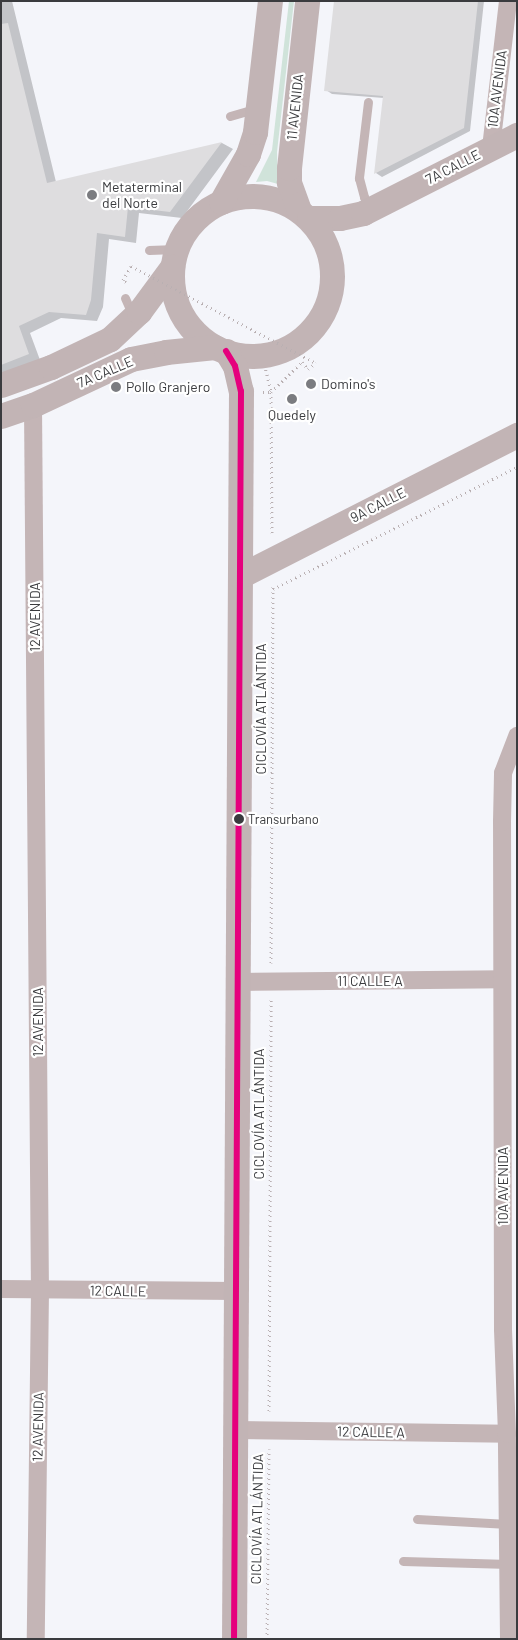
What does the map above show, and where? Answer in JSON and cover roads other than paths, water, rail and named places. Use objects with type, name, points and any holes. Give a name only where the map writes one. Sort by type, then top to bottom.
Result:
[{"type":"street","points":[[221,202],[248,154],[255,132],[260,107],[270,1]]},
{"type":"street","name":"11 AVENIDA","points":[[304,214],[289,182],[289,168],[306,1]]},
{"type":"street","name":"10A AVENIDA","points":[[491,148],[508,1]]},
{"type":"street","name":"7A CALLE","points":[[304,214],[340,218],[367,211],[517,135]]},
{"type":"street","points":[[248,196],[275,199],[304,214],[322,234],[330,254],[333,274],[331,293],[319,320],[299,342],[281,351],[259,356],[242,356],[220,349],[195,333],[181,314],[173,291],[174,258],[184,233],[200,214],[221,202],[248,196]]},
{"type":"street","name":"7A CALLE","points":[[330,254],[341,235],[367,211]]},
{"type":"street","name":"7A CALLE","points":[[1,385],[51,367],[110,339],[129,308],[174,258]]},
{"type":"street","points":[[220,349],[235,366],[241,391],[234,1639]]},
{"type":"street","name":"7A CALLE","points":[[1,416],[33,405],[131,359],[166,352],[220,349]]},
{"type":"street","points":[[241,391],[259,356]]},
{"type":"street","name":"12 AVENIDA","points":[[33,405],[40,1290],[36,1639]]},
{"type":"street","name":"9A CALLE","points":[[240,576],[517,435]]},
{"type":"street","name":"10A AVENIDA","points":[[509,1639],[508,1564],[511,1535],[503,1329],[510,1148],[502,980],[503,773],[517,736]]},
{"type":"street","name":"11 CALLE A","points":[[238,982],[502,980]]},
{"type":"street","name":"12 CALLE","points":[[1,1289],[236,1291]]},
{"type":"street","points":[[503,1329],[517,1305]]},
{"type":"street","name":"12 CALLE A","points":[[235,1430],[508,1434]]},
{"type":"lane","points":[[367,211],[359,178],[368,102]]},
{"type":"lane","points":[[230,116],[260,107]]},
{"type":"lane","points":[[148,250],[174,258]]},
{"type":"lane","points":[[418,1519],[511,1535]]},
{"type":"lane","points":[[403,1562],[508,1564]]},
{"type":"place","name":"Metaterminal del Norte","points":[[92,195]]},
{"type":"place","name":"Domino's","points":[[311,384]]},
{"type":"place","name":"Pollo Granjero","points":[[116,387]]},
{"type":"place","name":"Quedely","points":[[292,399]]},
{"type":"place","name":"Transurbano","points":[[239,819]]}]
